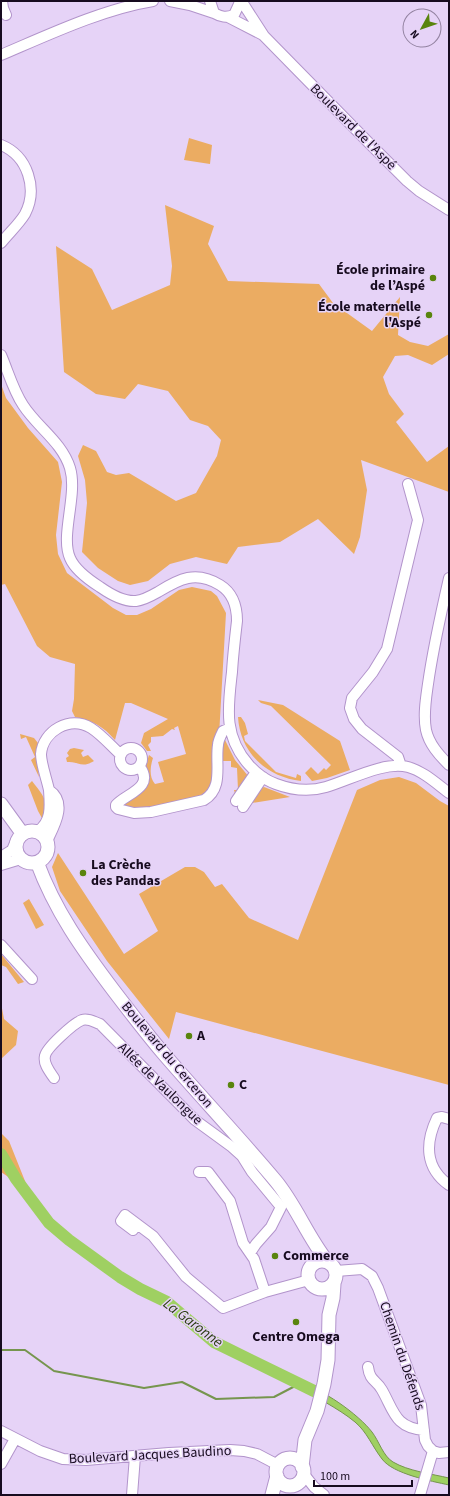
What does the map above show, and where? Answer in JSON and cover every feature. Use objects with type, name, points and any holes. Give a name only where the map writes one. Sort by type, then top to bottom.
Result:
[{"type":"main road","points":[[1,804],[19,837],[16,851],[20,859],[28,863],[42,860],[48,851],[43,836],[33,830],[19,837]]},
{"type":"main road","name":"Boulevard du Cerceron","points":[[37,862],[44,882],[60,913],[100,972],[161,1052],[276,1182],[327,1261]]},
{"type":"main road","name":"Boulevard du Cerceron","points":[[311,1238],[312,1265]]},
{"type":"main road","points":[[280,1495],[300,1481],[303,1470],[305,1440],[324,1384],[328,1360],[329,1315],[333,1298],[335,1277],[331,1263],[327,1261],[319,1261],[312,1265],[308,1272],[329,1315]]},
{"type":"main road","points":[[313,1284],[326,1288],[335,1277]]},
{"type":"main road","points":[[272,1495],[280,1467],[305,1440]]},
{"type":"main road","points":[[280,1467],[294,1459],[303,1470]]},
{"type":"main road","points":[[280,1467],[282,1483],[289,1486],[293,1485]]},
{"type":"street","points":[[2,1],[6,15]]},
{"type":"street","points":[[1,55],[103,14],[153,1]]},
{"type":"street","name":"Boulevard de l'Aspé","points":[[170,1],[194,3],[220,17],[228,17],[264,36]]},
{"type":"street","points":[[210,1],[214,13]]},
{"type":"street","points":[[228,17],[234,15],[240,1]]},
{"type":"street","name":"Boulevard de l'Aspé","points":[[240,1],[264,36],[407,181],[449,210]]},
{"type":"street","points":[[1,145],[12,151],[22,162],[30,179],[31,188],[30,198],[25,214],[1,243]]},
{"type":"street","points":[[1,355],[22,404],[58,446],[70,468],[72,484],[67,541],[69,557],[78,570],[111,594],[127,600],[136,601],[145,599],[178,580],[187,577],[196,577],[219,584],[229,593],[234,601],[237,610],[237,621],[228,705],[230,728],[232,737],[242,757],[259,775],[270,782],[282,786],[293,789],[311,790],[325,787],[379,769],[401,766],[418,770],[449,793]]},
{"type":"street","points":[[401,766],[398,757],[362,729],[354,719],[350,708],[352,698],[373,672],[387,649],[418,520],[408,484]]},
{"type":"street","points":[[449,578],[433,648],[424,721],[431,744],[449,765]]},
{"type":"street","points":[[43,836],[58,818],[58,801],[52,792],[41,756],[46,738],[53,731],[68,723],[74,723],[87,726],[100,735],[121,755]]},
{"type":"street","points":[[140,767],[143,771],[141,787],[135,793],[118,802],[116,804],[118,809],[134,813],[151,812],[204,800],[208,798],[215,789],[217,779],[218,745],[223,731],[230,728]]},
{"type":"street","points":[[131,748],[142,754],[143,761],[140,767],[135,770],[129,770],[120,762],[121,755],[125,750],[131,748]]},
{"type":"street","points":[[240,804],[259,775]]},
{"type":"street","points":[[1,858],[12,850],[19,837]]},
{"type":"street","points":[[1,865],[20,859]]},
{"type":"street","points":[[1,945],[32,979]]},
{"type":"street","name":"Allée de Vaulongue","points":[[54,1078],[46,1064],[44,1057],[54,1041],[82,1020],[89,1019],[100,1024],[195,1120],[242,1156],[252,1172],[281,1207],[271,1227],[250,1253]]},
{"type":"street","points":[[449,1119],[442,1117],[437,1118],[430,1140],[429,1155],[434,1170],[449,1185]]},
{"type":"street","points":[[199,1172],[208,1172],[230,1201],[243,1243],[254,1259],[265,1292]]},
{"type":"street","points":[[137,1224],[153,1236],[186,1277],[223,1308],[265,1292],[313,1284]]},
{"type":"street","name":"Chemin du Défends","points":[[335,1277],[357,1268],[362,1269],[372,1276],[378,1288],[418,1399],[425,1440],[428,1446],[433,1450]]},
{"type":"street","points":[[368,1367],[372,1379],[381,1388],[390,1407],[402,1423],[408,1427],[424,1430]]},
{"type":"street","name":"Boulevard Jacques Baudino","points":[[1,1431],[15,1440],[63,1459],[86,1460],[200,1451],[244,1450],[256,1454],[280,1467]]},
{"type":"street","points":[[1,1464],[15,1440]]},
{"type":"street","points":[[420,1495],[433,1450],[439,1453],[449,1452]]},
{"type":"street","points":[[132,1495],[135,1456]]},
{"type":"street","points":[[303,1470],[314,1487],[324,1495]]},
{"type":"shaded area","points":[[189,138],[212,145],[210,164],[184,160]]},
{"type":"shaded area","points":[[165,205],[214,226],[208,244],[228,281],[319,284],[333,303],[372,331],[400,297],[398,335],[410,342],[428,346],[449,334],[449,354],[432,365],[408,355],[395,356],[383,377],[389,394],[404,414],[396,422],[427,462],[449,446],[449,492],[361,460],[367,490],[360,537],[354,554],[318,519],[280,542],[238,547],[227,564],[196,557],[170,564],[148,581],[130,585],[118,581],[98,568],[82,552],[87,503],[85,480],[78,456],[83,445],[96,451],[107,472],[116,475],[129,473],[176,501],[196,493],[217,456],[221,440],[208,426],[190,420],[168,391],[138,384],[125,399],[96,394],[64,372],[56,246],[92,269],[112,310],[170,285],[172,266]]},
{"type":"shaded area","points":[[1,384],[6,398],[28,428],[58,462],[62,482],[56,535],[58,554],[67,573],[113,608],[126,615],[137,615],[151,609],[179,590],[192,587],[211,591],[217,596],[226,613],[216,770],[206,798],[140,810],[122,806],[137,794],[149,755],[153,758],[151,772],[155,784],[164,782],[158,762],[186,754],[178,726],[174,728],[175,730],[172,729],[163,736],[151,737],[151,742],[148,745],[151,751],[147,751],[141,743],[144,733],[168,719],[131,703],[125,703],[115,740],[97,725],[87,720],[75,717],[72,711],[74,699],[75,664],[50,657],[37,646],[5,584],[1,585]]},
{"type":"shaded area","points":[[258,700],[283,705],[340,741],[350,770],[327,778],[312,781],[305,773],[311,767],[318,774],[324,768],[326,770],[331,765],[271,706],[261,703]]},
{"type":"shaded area","points":[[238,717],[241,717],[245,723],[248,734],[244,736],[245,741],[276,772],[296,778],[297,774],[301,776],[301,781],[288,779],[277,774],[257,761],[244,741],[240,730]]},
{"type":"shaded area","points":[[20,734],[34,738],[38,743],[36,753],[39,777],[31,760],[35,757],[26,737],[21,739]]},
{"type":"shaded area","points":[[224,738],[235,760],[249,777],[236,797],[234,790],[238,790],[237,768],[231,767],[231,761],[221,761]]},
{"type":"shaded area","points":[[74,748],[84,750],[81,753],[83,757],[88,755],[94,761],[83,765],[67,762],[66,758],[69,756],[67,753],[70,749]]},
{"type":"shaded area","points":[[399,777],[416,783],[449,806],[449,1085],[176,1012],[169,1039],[107,961],[60,891],[52,867],[58,853],[124,954],[158,931],[139,894],[185,867],[195,867],[204,872],[215,887],[222,884],[249,918],[298,940],[357,790],[380,780]]},
{"type":"shaded area","points":[[32,781],[44,799],[46,808],[43,820],[28,785]]},
{"type":"shaded area","points":[[264,787],[290,797],[252,803],[252,800],[261,788]]},
{"type":"shaded area","points":[[29,899],[44,925],[36,929],[23,903]]},
{"type":"shaded area","points":[[1,954],[24,982],[18,984],[6,967],[1,965]]},
{"type":"shaded area","points":[[1,1003],[4,1019],[18,1031],[16,1045],[1,1059]]},
{"type":"shaded area","points":[[1,1133],[9,1141],[29,1191],[1,1172]]},
{"type":"shaded area","points":[[299,1384],[318,1390],[349,1410],[372,1432],[384,1452],[393,1462],[413,1470],[449,1478],[449,1485],[403,1473],[387,1464],[378,1454],[363,1430],[355,1422]]},
{"type":"waterway","name":"La Garonne","points":[[1,1154],[16,1179],[49,1223],[69,1240],[120,1277],[140,1289],[167,1302],[214,1342],[314,1391]]},
{"type":"waterway","points":[[1,1350],[25,1350],[54,1371],[144,1388],[182,1382],[216,1399],[274,1397],[299,1384]]},
{"type":"place","name":"École primaire de l’Aspé","points":[[433,278]]},
{"type":"place","name":"École maternelle l'Aspé","points":[[429,315]]},
{"type":"place","name":"La Crèche des Pandas","points":[[83,873]]},
{"type":"place","name":"A","points":[[189,1036]]},
{"type":"place","name":"C","points":[[231,1085]]},
{"type":"place","name":"Commerce","points":[[275,1256]]},
{"type":"place","name":"Centre Omega","points":[[296,1322]]}]
